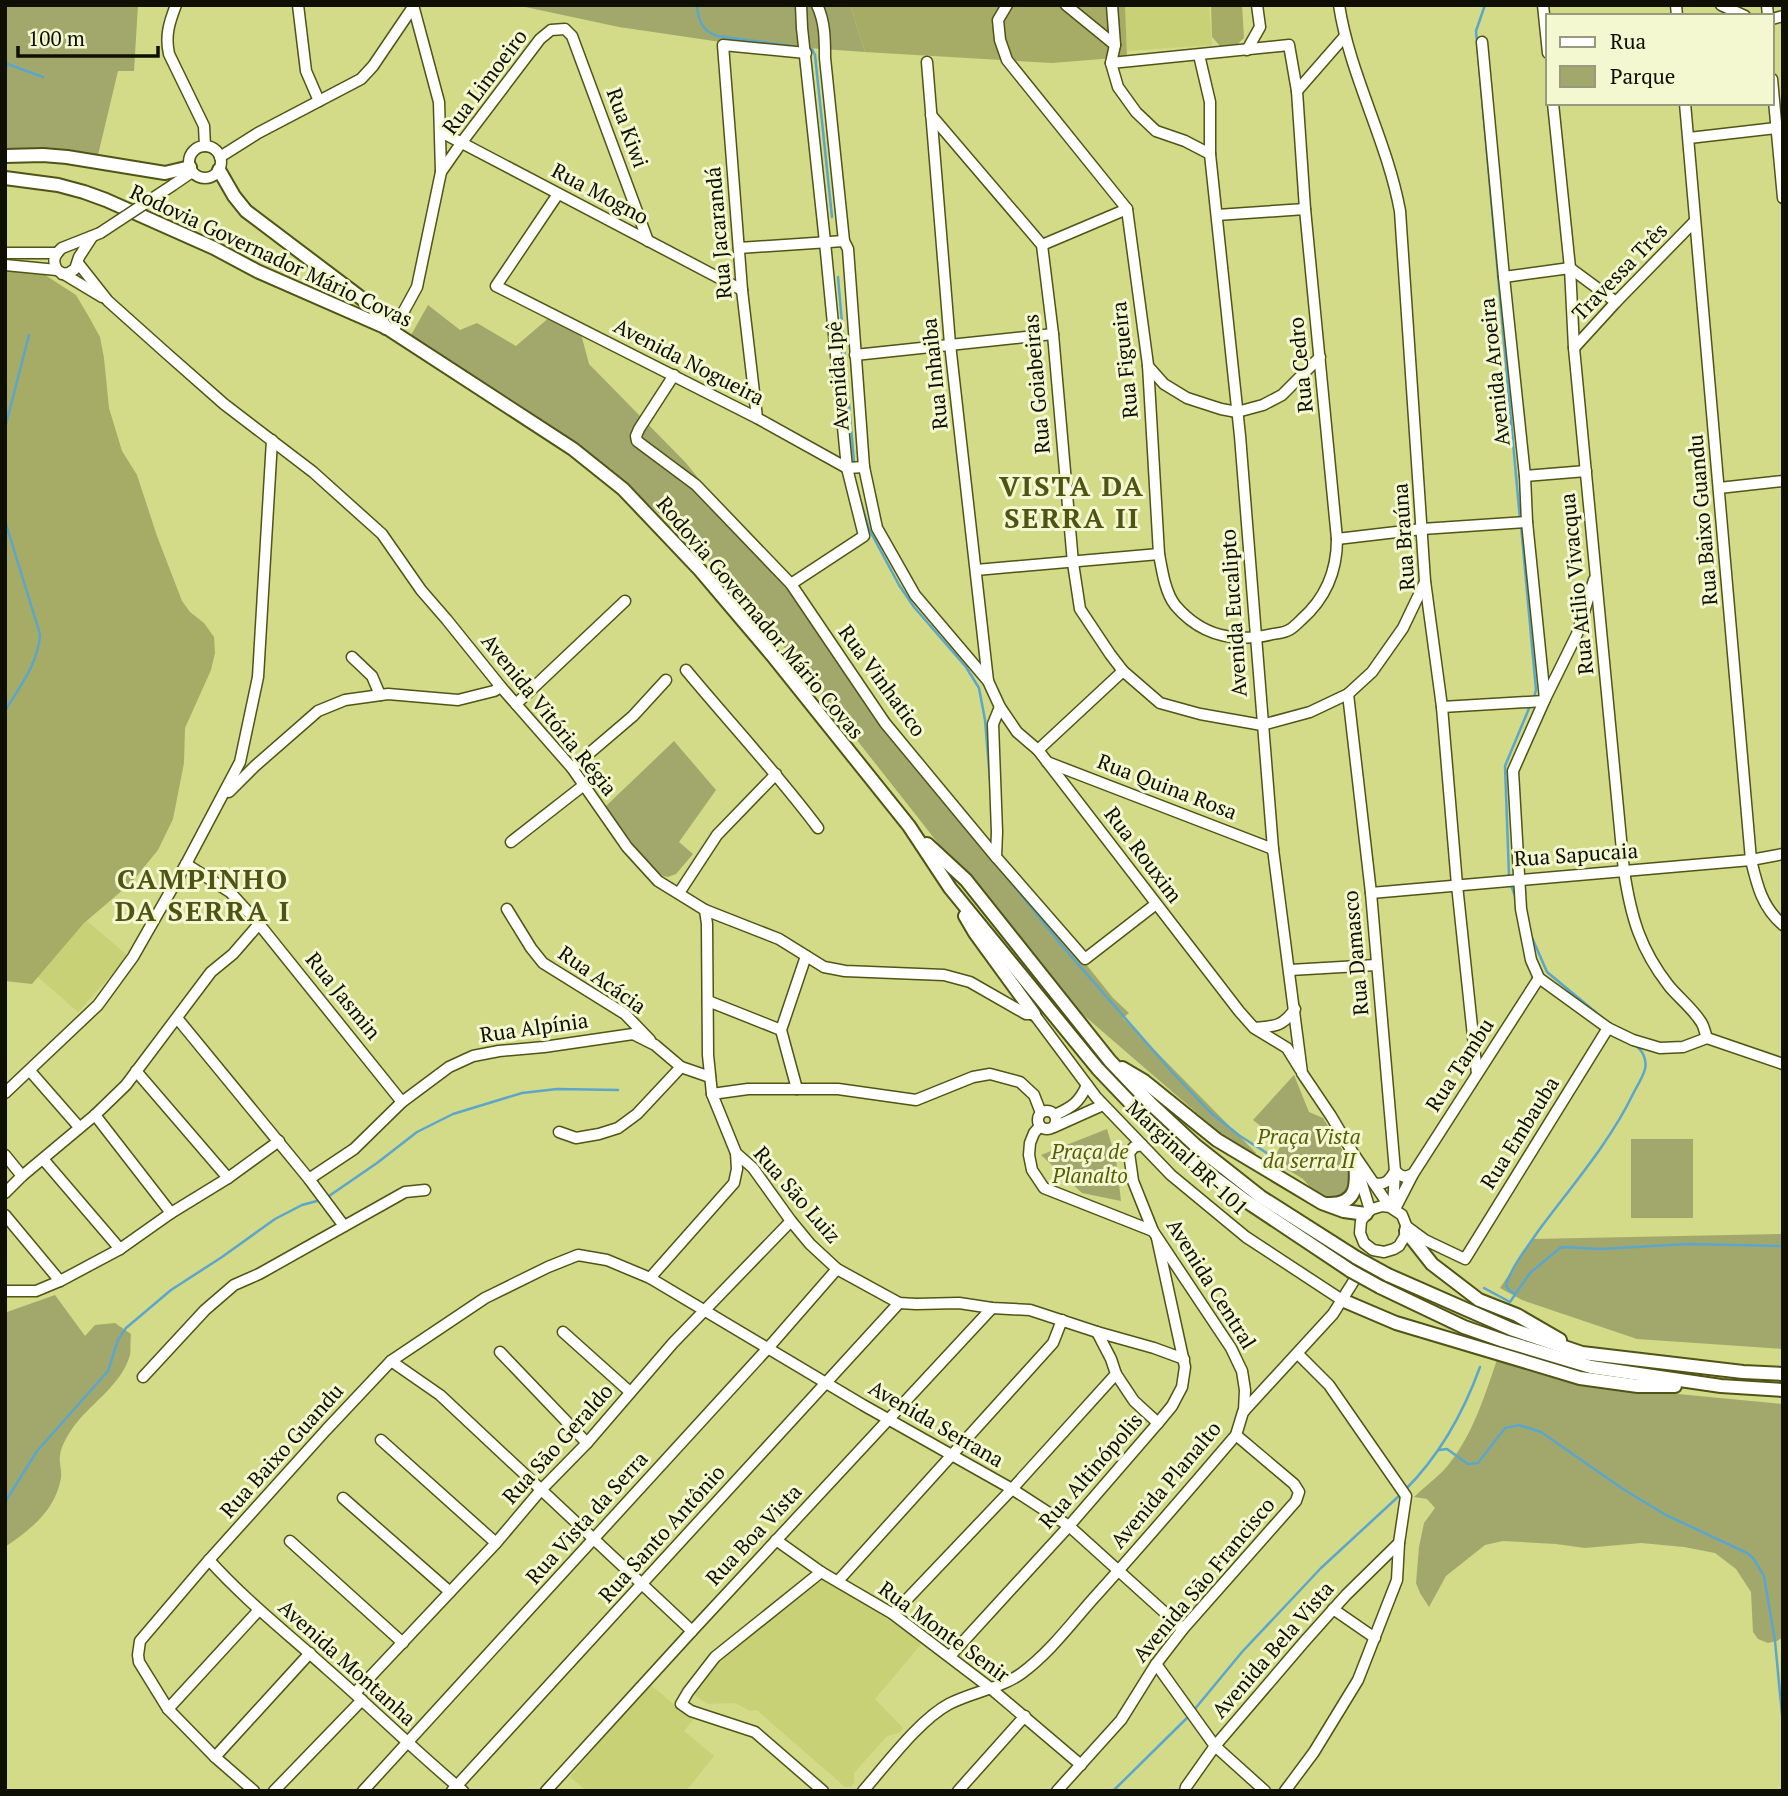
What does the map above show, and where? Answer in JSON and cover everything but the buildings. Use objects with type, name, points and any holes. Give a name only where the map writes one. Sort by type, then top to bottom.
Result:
[{"type":"main road","points":[[5,156],[66,157],[150,172],[191,169]]},
{"type":"main road","points":[[219,163],[234,196],[246,211],[373,307],[390,330]]},
{"type":"main road","name":"Rodovia Governador Mário Covas","points":[[5,178],[58,185],[106,200],[390,330],[573,449],[623,489],[700,570],[772,655],[909,826],[950,888],[1098,1069],[1187,1157],[1246,1201],[1350,1271],[1464,1327],[1591,1367],[1721,1386],[1783,1390]]},
{"type":"main road","name":"Rodovia Governador Mário Covas","points":[[909,826],[966,880],[1110,1061],[1144,1097],[1206,1154],[1261,1197],[1357,1258],[1472,1314],[1581,1353],[1743,1372],[1783,1374]]},
{"type":"main road","points":[[950,888],[975,933],[1034,1014]]},
{"type":"main road","points":[[1110,1061],[1144,1081],[1217,1140],[1322,1203],[1344,1211],[1368,1212]]},
{"type":"main road","points":[[1322,1203],[1335,1204],[1353,1193],[1357,1183],[1354,1157]]},
{"type":"main road","points":[[1406,1228],[1432,1264],[1479,1300],[1517,1315],[1581,1353]]},
{"type":"main road","points":[[1342,1300],[1396,1323],[1580,1378],[1638,1386],[1721,1386]]},
{"type":"street","points":[[176,5],[168,25],[167,45],[204,127],[205,146]]},
{"type":"street","points":[[298,5],[306,71],[318,101]]},
{"type":"street","name":"Avenida Ipê","points":[[791,584],[864,536],[847,468],[801,5]]},
{"type":"street","name":"Avenida Ipê","points":[[817,5],[824,29],[844,241],[848,249],[863,467],[877,528],[915,595],[988,681],[1000,707]]},
{"type":"street","points":[[931,115],[1042,245],[1127,209],[1007,60],[1000,40],[998,20],[1007,5]]},
{"type":"street","points":[[1066,5],[1115,45]]},
{"type":"street","points":[[1112,5],[1115,45],[1111,64],[1118,87],[1136,112],[1156,131],[1185,141],[1210,154]]},
{"type":"street","points":[[1111,64],[1247,50],[1259,27],[1257,5]]},
{"type":"street","name":"Rua Braúna","points":[[1339,5],[1345,36],[1395,183],[1400,211],[1425,581],[1442,707],[1477,1074]]},
{"type":"street","points":[[1543,5],[1546,34]]},
{"type":"street","points":[[1721,5],[1741,14]]},
{"type":"street","points":[[219,163],[213,149],[205,146],[191,155],[191,169],[199,177],[213,176],[219,163],[258,133],[361,79],[380,56],[413,6]]},
{"type":"street","points":[[390,330],[416,287],[441,172],[439,102],[413,6]]},
{"type":"street","name":"Rua Limoeiro","points":[[441,172],[543,36],[551,30],[568,30]]},
{"type":"street","name":"Rua Kiwi","points":[[568,30],[648,241]]},
{"type":"street","points":[[1297,91],[1345,36]]},
{"type":"street","name":"Avenida Aroeira","points":[[1482,42],[1525,476],[1521,522],[1545,700]]},
{"type":"street","name":"Rua Jacarandá","points":[[757,418],[742,290],[723,45],[806,53]]},
{"type":"street","name":"Rua Cedro","points":[[1247,50],[1289,45],[1297,91],[1305,209],[1337,538],[1337,553],[1331,578],[1315,608],[1289,630],[1255,638]]},
{"type":"street","name":"Avenida Eucalipto","points":[[1199,55],[1210,102],[1210,154],[1237,412],[1273,849],[1302,1073],[1354,1157],[1393,1208]]},
{"type":"street","name":"Rua Inhaiba","points":[[927,62],[950,344],[988,681]]},
{"type":"street","points":[[1774,93],[1783,198]]},
{"type":"street","name":"Rua Atilio Vivacqua","points":[[1553,105],[1624,872],[1636,930],[1646,952],[1668,985],[1702,1023],[1707,1038]]},
{"type":"street","name":"Rua Baixo Guandu","points":[[1685,105],[1751,860],[1760,894],[1783,925]]},
{"type":"street","points":[[1689,138],[1779,127]]},
{"type":"street","name":"Rua Mogno","points":[[441,132],[742,290]]},
{"type":"street","points":[[59,272],[54,265],[54,258],[59,251],[96,235],[173,185],[191,169]]},
{"type":"street","name":"Avenida Nogueira","points":[[558,194],[496,286],[757,418],[847,468]]},
{"type":"street","name":"Rua Figueira","points":[[1127,209],[1148,365],[1159,554],[1164,580],[1174,604],[1194,622],[1214,634],[1237,639],[1255,638]]},
{"type":"street","points":[[1217,215],[1305,209]]},
{"type":"street","name":"Travessa Três","points":[[1574,348],[1695,222]]},
{"type":"street","points":[[5,265],[72,272],[96,235]]},
{"type":"street","points":[[739,248],[844,241]]},
{"type":"street","name":"Rua Goiabeiras","points":[[1042,245],[1053,334],[1073,563],[1080,609],[1123,671],[1160,703],[1200,714],[1262,725],[1310,712],[1348,694],[1371,672],[1403,628],[1425,581]]},
{"type":"street","points":[[5,253],[72,248],[79,260]]},
{"type":"street","name":"Avenida Vitória Régia","points":[[79,260],[108,301]]},
{"type":"street","points":[[1504,277],[1570,268],[1616,302]]},
{"type":"street","name":"Avenida Vitória Régia","points":[[59,272],[108,301],[224,404],[313,472],[382,534],[421,590],[572,768],[626,847],[658,881],[705,910],[779,939],[824,967],[845,971],[944,975],[970,982],[1026,1014],[1034,1014]]},
{"type":"street","points":[[855,355],[1053,334]]},
{"type":"street","points":[[1148,365],[1164,384],[1187,398],[1237,412],[1263,405],[1282,395],[1320,357]]},
{"type":"street","name":"Rua Vinhatico","points":[[674,375],[639,429],[636,439],[696,485],[791,584],[885,723],[996,857],[1085,958],[1156,904]]},
{"type":"street","points":[[5,1094],[98,1005],[133,957],[240,762],[258,677],[272,440]]},
{"type":"street","points":[[847,468],[863,467]]},
{"type":"street","points":[[1525,476],[1586,471]]},
{"type":"street","points":[[1719,488],[1783,481]]},
{"type":"street","points":[[851,484],[867,483]]},
{"type":"street","points":[[1337,538],[1422,528],[1521,522]]},
{"type":"street","points":[[976,570],[1159,554]]},
{"type":"street","points":[[1596,573],[1577,634],[1513,771],[1518,879],[1531,960],[1539,978],[1608,1028],[1633,1040],[1660,1048],[1683,1047],[1707,1038],[1783,1064]]},
{"type":"street","points":[[516,704],[625,601]]},
{"type":"street","points":[[352,657],[372,676],[380,695]]},
{"type":"street","points":[[686,670],[776,774],[818,828]]},
{"type":"street","points":[[1038,750],[1123,671]]},
{"type":"street","points":[[572,768],[633,716],[666,680]]},
{"type":"street","points":[[222,798],[318,711],[345,700],[388,694],[458,699],[475,697],[501,687]]},
{"type":"street","name":"Rua Damasco","points":[[1348,694],[1371,893],[1395,1171],[1393,1208]]},
{"type":"street","points":[[1442,707],[1545,700]]},
{"type":"street","points":[[996,857],[993,724],[1000,707]]},
{"type":"street","name":"Rua Rouxim","points":[[1000,707],[1017,732],[1038,750],[1239,1011],[1254,1028],[1287,1048],[1302,1073]]},
{"type":"street","points":[[240,762],[255,766]]},
{"type":"street","name":"Rua Quina Rosa","points":[[1047,762],[1273,849]]},
{"type":"street","points":[[679,893],[717,835],[776,774]]},
{"type":"street","points":[[511,842],[584,785]]},
{"type":"street","name":"Rua Sapucaia","points":[[1371,893],[1751,860],[1783,854]]},
{"type":"street","name":"Rua Jasmin","points":[[186,863],[230,892],[259,923],[402,1102]]},
{"type":"street","name":"Rua Acácia","points":[[507,909],[543,963],[625,1014],[655,1045]]},
{"type":"street","name":"Rua São Luiz","points":[[705,910],[708,1055],[712,1094],[736,1153],[753,1168],[810,1244],[837,1269],[899,1303],[959,1303],[1030,1310],[1184,1359]]},
{"type":"street","points":[[5,1193],[127,1085],[211,972],[233,954],[259,923]]},
{"type":"street","points":[[797,1089],[780,1030],[806,956]]},
{"type":"street","points":[[1290,970],[1376,965]]},
{"type":"street","name":"Rua Tambu","points":[[1393,1208],[1539,978]]},
{"type":"street","points":[[708,1002],[780,1030]]},
{"type":"street","points":[[1254,1028],[1286,1022],[1295,1009]]},
{"type":"street","name":"Marginal BR-101","points":[[1034,1014],[1103,1105],[1171,1174],[1246,1237],[1342,1300]]},
{"type":"street","points":[[177,1018],[279,1141],[344,1226]]},
{"type":"street","name":"Rua Embauba","points":[[1406,1228],[1465,1259],[1608,1028]]},
{"type":"street","name":"Rua Alpínia","points":[[309,1179],[354,1149],[402,1102],[449,1067],[472,1056],[633,1034],[655,1045],[681,1067],[710,1077]]},
{"type":"street","points":[[1475,1048],[1491,1052]]},
{"type":"street","points":[[559,1132],[576,1138],[618,1128],[637,1114],[681,1067]]},
{"type":"street","points":[[30,1071],[79,1127]]},
{"type":"street","points":[[136,1071],[228,1178]]},
{"type":"street","points":[[712,1094],[748,1089],[838,1089],[916,1100],[973,1077],[990,1074],[1020,1082],[1034,1095],[1041,1113]]},
{"type":"street","points":[[1054,1121],[1047,1111],[1038,1117],[1040,1126],[1045,1129],[1081,1099],[1087,1085]]},
{"type":"street","points":[[1054,1121],[1103,1105]]},
{"type":"street","points":[[95,1115],[171,1213]]},
{"type":"street","points":[[1040,1126],[1030,1143],[1029,1155],[1032,1170],[1044,1188],[1155,1234]]},
{"type":"street","points":[[5,1301],[10,1291],[36,1291],[120,1249],[279,1141]]},
{"type":"street","name":"Avenida Central","points":[[1142,1145],[1134,1147],[1129,1153],[1133,1181],[1155,1234],[1231,1348],[1242,1371],[1244,1412]]},
{"type":"street","points":[[650,1278],[734,1183],[736,1153]]},
{"type":"street","points":[[5,1155],[22,1176]]},
{"type":"street","name":"Avenida Eucalipto","points":[[1354,1157],[1368,1212]]},
{"type":"street","points":[[43,1159],[120,1249]]},
{"type":"street","points":[[1374,1183],[1385,1183],[1395,1171],[1405,1177],[1413,1174]]},
{"type":"street","points":[[143,1377],[234,1284],[259,1274],[405,1192],[425,1190]]},
{"type":"street","points":[[1377,1207],[1393,1208],[1402,1215],[1406,1228],[1402,1241],[1394,1249],[1384,1252],[1373,1250],[1364,1243],[1360,1233],[1361,1221],[1368,1212],[1377,1207]]},
{"type":"street","points":[[5,1215],[60,1281]]},
{"type":"street","name":"Rua São Geraldo","points":[[274,1791],[403,1643],[587,1443],[630,1392],[791,1221]]},
{"type":"street","name":"Rua Altinópolis","points":[[950,1656],[1069,1526],[1158,1423],[1172,1406],[1182,1387],[1184,1359],[1155,1234]]},
{"type":"street","name":"Avenida Planalto","points":[[863,1791],[927,1719],[948,1704],[1006,1683],[1046,1652],[1236,1435],[1244,1412],[1333,1314],[1373,1250]]},
{"type":"street","name":"Rua Baixo Guandu","points":[[254,1791],[215,1757],[168,1709],[139,1662],[140,1641],[209,1560],[391,1361],[485,1298],[578,1255],[607,1260],[650,1278]]},
{"type":"street","name":"Rua Vista da Serra","points":[[363,1791],[837,1269]]},
{"type":"street","points":[[1166,1280],[1171,1274],[1182,1275]]},
{"type":"street","name":"Avenida Serrana","points":[[650,1278],[1012,1489],[1069,1526],[1183,1629]]},
{"type":"street","name":"Rua Santo Antônio","points":[[457,1789],[899,1303]]},
{"type":"street","name":"Rua Boa Vista","points":[[546,1791],[992,1308]]},
{"type":"street","points":[[838,1581],[1053,1343],[1062,1320]]},
{"type":"street","points":[[563,1332],[630,1392]]},
{"type":"street","points":[[1097,1332],[1116,1374],[1134,1401],[1158,1423]]},
{"type":"street","points":[[500,1352],[587,1443]]},
{"type":"street","points":[[1285,1791],[1314,1752],[1358,1680],[1397,1580],[1406,1496],[1329,1385],[1298,1354]]},
{"type":"street","points":[[391,1361],[440,1395],[692,1631]]},
{"type":"street","points":[[1242,1371],[1255,1388],[1262,1390]]},
{"type":"street","points":[[893,1614],[1116,1374]]},
{"type":"street","name":"Avenida São Francisco","points":[[1057,1791],[1121,1720],[1156,1664],[1183,1629],[1296,1501],[1299,1492],[1294,1484],[1236,1435]]},
{"type":"street","points":[[381,1440],[496,1542]]},
{"type":"street","points":[[343,1499],[450,1592]]},
{"type":"street","name":"Rua Monte Senir","points":[[776,1540],[821,1572],[893,1614],[950,1656],[1081,1765]]},
{"type":"street","points":[[290,1541],[403,1643]]},
{"type":"street","name":"Avenida Bela Vista","points":[[1185,1791],[1215,1746],[1333,1609],[1399,1543]]},
{"type":"street","name":"Avenida Montanha","points":[[209,1560],[232,1585],[457,1789]]},
{"type":"street","points":[[821,1572],[715,1657],[681,1704],[691,1711],[755,1732],[823,1791]]},
{"type":"street","points":[[1333,1609],[1375,1638]]},
{"type":"street","points":[[168,1709],[260,1610]]},
{"type":"street","points":[[215,1757],[310,1653]]},
{"type":"street","points":[[1156,1664],[1215,1746],[1265,1791]]},
{"type":"street","points":[[958,1791],[1025,1716]]},
{"type":"shaded area","points":[[850,5],[1125,5],[1127,57],[1052,63],[865,52]]},
{"type":"shaded area","points":[[1124,5],[1209,5],[1212,45],[1127,51]]},
{"type":"shaded area","points":[[1211,5],[1242,5],[1244,38],[1233,48],[1222,48],[1212,37]]},
{"type":"shaded area","points":[[5,268],[42,273],[76,295],[100,337],[109,408],[122,451],[137,475],[182,601],[214,637],[215,653],[211,670],[185,728],[184,763],[173,819],[158,850],[131,883],[84,923],[32,984],[5,981]]},
{"type":"shaded area","points":[[86,920],[128,956],[78,1012],[37,976]]},
{"type":"shaded area","points":[[823,1574],[922,1643],[875,1699],[903,1728],[901,1732],[887,1736],[854,1773],[851,1787],[845,1787],[757,1710],[750,1711],[735,1703],[708,1704],[696,1696],[694,1691],[715,1663]]},
{"type":"shaded area","points":[[648,1683],[693,1720],[684,1731],[714,1756],[686,1791],[587,1791],[570,1777]]},
{"type":"green space","points":[[5,5],[138,5],[134,71],[118,71],[98,155],[5,153]]},
{"type":"green space","points":[[516,5],[850,5],[865,52],[721,42],[619,27]]},
{"type":"green space","points":[[428,305],[460,330],[477,323],[516,346],[551,316],[581,334],[589,364],[686,463],[1113,998],[1129,1013],[1123,1018],[1256,1153],[1249,1158],[1044,981],[779,641],[691,542],[617,476],[564,435],[410,337]]},
{"type":"green space","points":[[674,741],[716,790],[679,842],[693,854],[676,874],[668,877],[663,876],[641,855],[605,807]]},
{"type":"green space","name":"Praça Vista da serra II","points":[[1294,1075],[1309,1112],[1323,1118],[1347,1158],[1352,1176],[1350,1184],[1344,1193],[1334,1198],[1318,1196],[1303,1179],[1273,1161],[1282,1143],[1253,1120]]},
{"type":"green space","name":"Praça de Planalto","points":[[1107,1129],[1116,1159],[1121,1201],[1082,1193],[1041,1155]]},
{"type":"green space","points":[[1631,1139],[1693,1139],[1693,1218],[1631,1218]]},
{"type":"green space","points":[[1783,1234],[1783,1349],[1637,1339],[1522,1300],[1500,1288],[1532,1239]]},
{"type":"green space","points":[[55,1295],[85,1336],[95,1325],[115,1323],[131,1334],[130,1355],[119,1377],[77,1422],[65,1440],[60,1453],[61,1478],[48,1510],[33,1526],[5,1547],[5,1315]]},
{"type":"green space","points":[[1498,1357],[1594,1386],[1783,1404],[1783,1637],[1768,1643],[1758,1639],[1753,1632],[1751,1592],[1736,1569],[1715,1553],[1641,1543],[1585,1548],[1503,1541],[1485,1545],[1446,1576],[1429,1607],[1416,1583],[1424,1523],[1435,1508],[1427,1499],[1414,1497],[1443,1471],[1462,1445],[1476,1417]]},
{"type":"waterway","points":[[697,5],[702,24],[712,34],[792,46]]},
{"type":"waterway","points":[[1485,5],[1476,31],[1520,520]]},
{"type":"waterway","points":[[812,49],[815,55],[832,217]]},
{"type":"waterway","points":[[5,63],[43,77]]},
{"type":"waterway","points":[[838,277],[854,462]]},
{"type":"waterway","points":[[5,428],[29,335]]},
{"type":"waterway","points":[[858,492],[869,529],[899,585],[914,607],[966,667],[979,688],[985,720],[990,780]]},
{"type":"waterway","points":[[5,521],[40,634],[32,665],[5,711]]},
{"type":"waterway","points":[[1521,526],[1536,690],[1534,697]]},
{"type":"waterway","points":[[1509,876],[1505,766],[1530,706]]},
{"type":"waterway","points":[[997,865],[1064,948],[1173,1073],[1211,1113],[1270,1155]]},
{"type":"waterway","points":[[1511,885],[1516,899]]},
{"type":"waterway","points":[[1530,933],[1547,972],[1604,1019]]},
{"type":"waterway","points":[[1515,1294],[1506,1285],[1516,1263],[1602,1147],[1641,1078],[1645,1062],[1636,1046]]},
{"type":"waterway","points":[[329,1196],[417,1132],[453,1114],[522,1093],[557,1089],[618,1090]]},
{"type":"waterway","points":[[5,1502],[37,1451],[108,1371],[118,1340],[126,1328],[171,1290],[275,1219],[302,1205],[317,1201]]},
{"type":"waterway","points":[[1484,1288],[1510,1302],[1530,1273],[1563,1247],[1600,1249],[1688,1244],[1783,1246]]},
{"type":"waterway","points":[[1405,1490],[1440,1448],[1466,1401],[1480,1367]]},
{"type":"waterway","points":[[1439,1450],[1447,1449],[1468,1464],[1478,1463],[1505,1428],[1519,1425],[1541,1432],[1623,1489],[1666,1515],[1747,1553],[1764,1576],[1775,1641],[1783,1725]]},
{"type":"waterway","points":[[1194,1710],[1242,1652],[1321,1568],[1400,1495]]},
{"type":"waterway","points":[[1113,1791],[1190,1715]]},
{"type":"district","name":"VISTA DA SERRA II","points":[[1072,502]]},
{"type":"district","name":"CAMPINHO DA SERRA I","points":[[203,895]]}]
